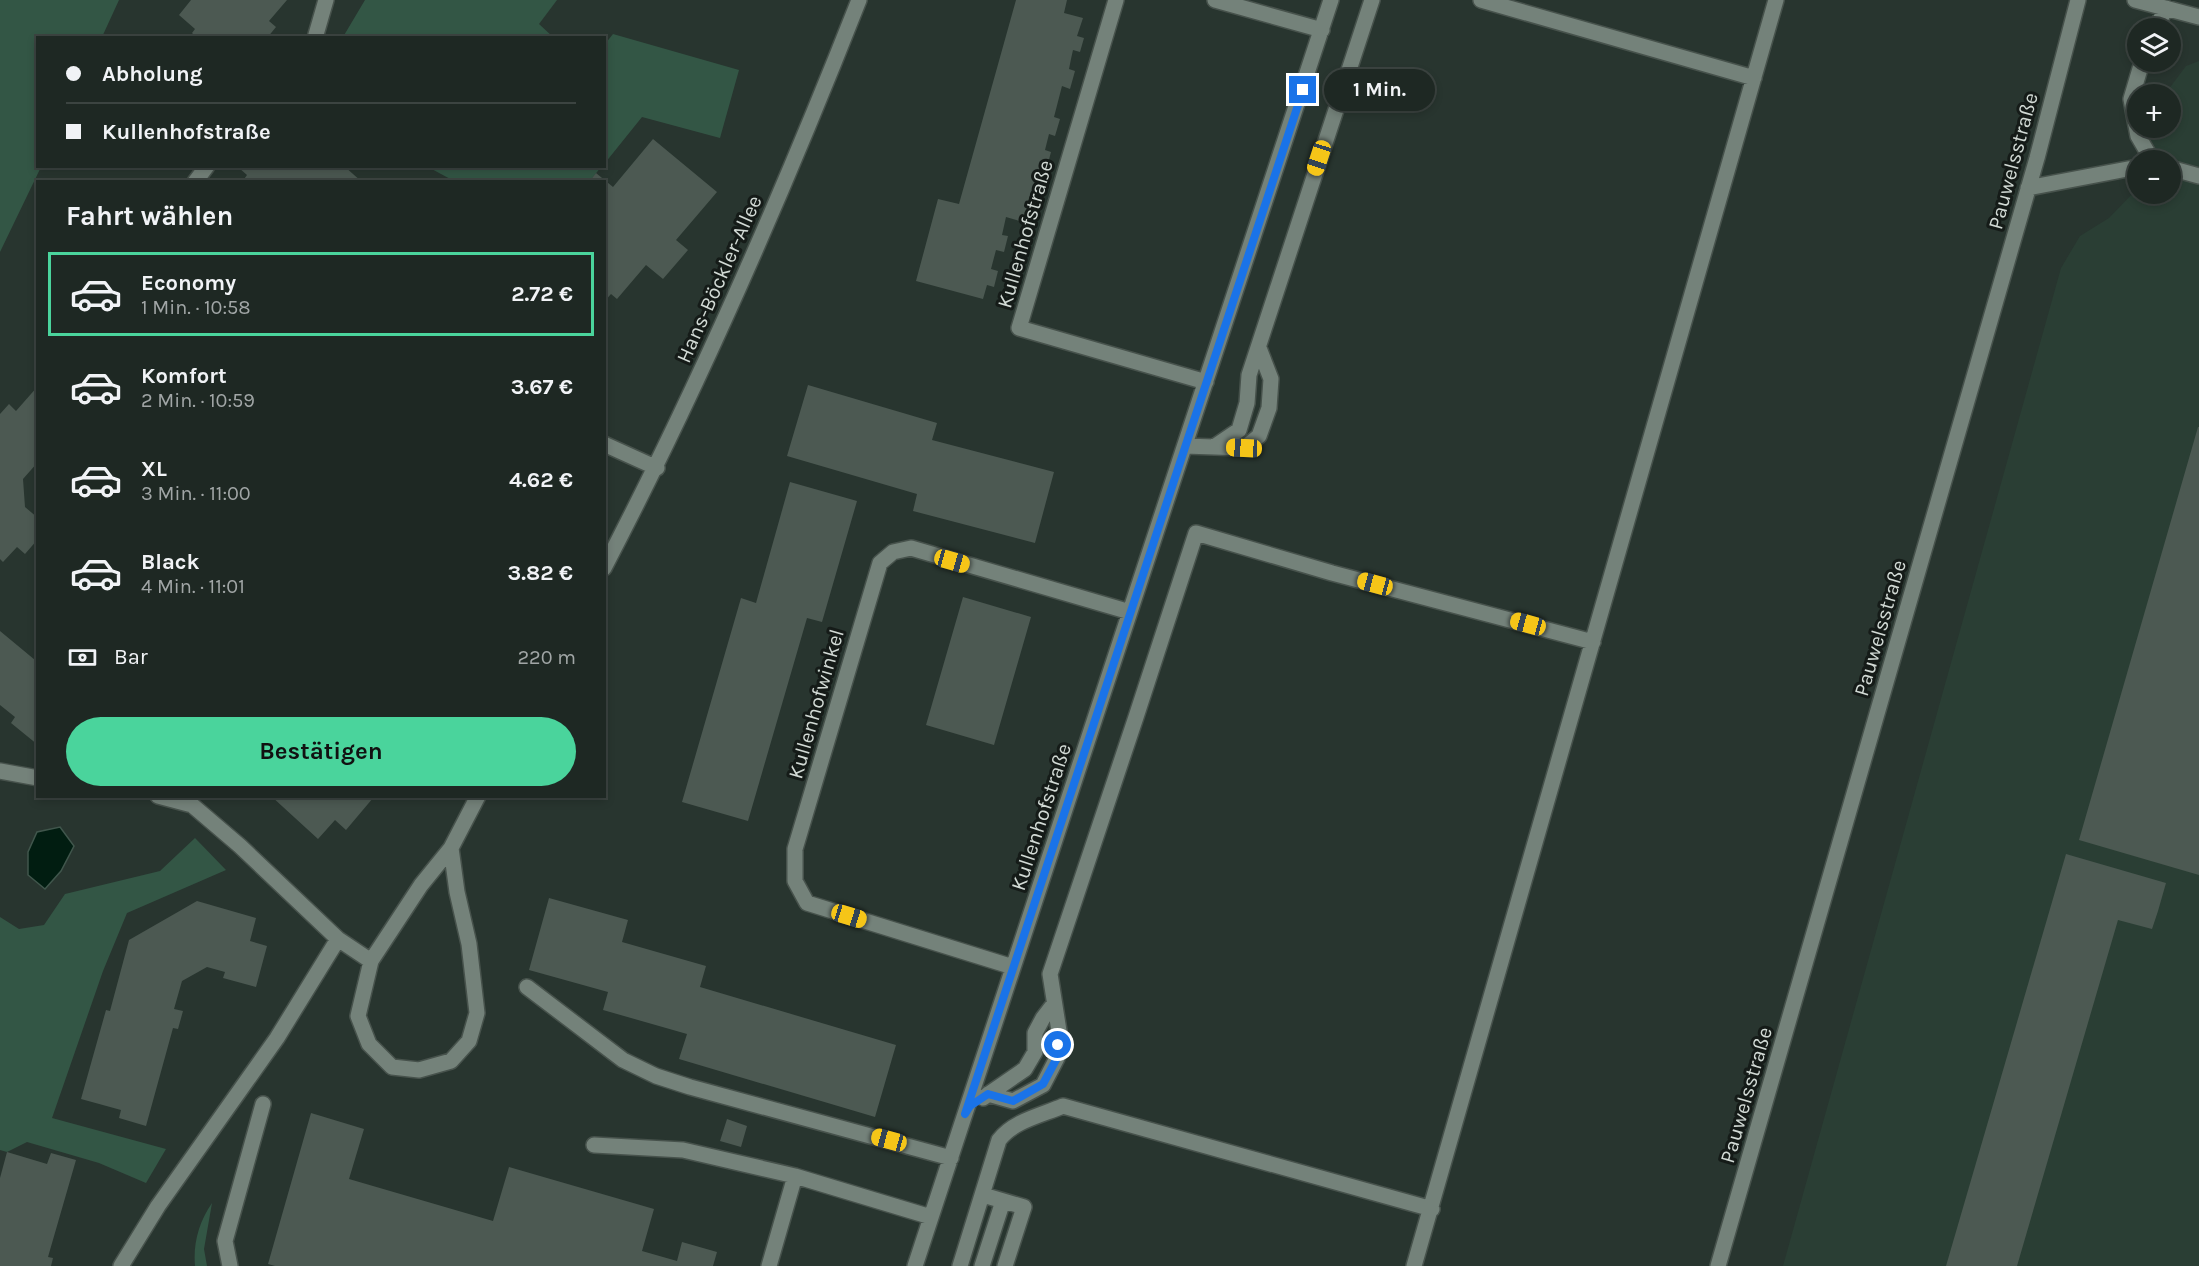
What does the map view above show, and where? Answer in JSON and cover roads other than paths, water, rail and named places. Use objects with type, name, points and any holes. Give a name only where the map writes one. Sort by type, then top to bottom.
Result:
[{"type":"street","points":[[316,36],[326,0]]},
{"type":"street","name":"Hans-Böckler-Allee","points":[[606,564],[657,468],[734,304],[859,0]]},
{"type":"street","name":"Kullenhofstraße","points":[[1116,0],[1019,328],[1206,381]]},
{"type":"street","points":[[1215,0],[1322,30]]},
{"type":"street","name":"Kullenhofstraße","points":[[915,1266],[1331,0]]},
{"type":"street","points":[[1214,447],[1239,430],[1247,403],[1249,375],[1372,0]]},
{"type":"street","points":[[1481,0],[1754,78]]},
{"type":"street","points":[[1414,1266],[1776,0]]},
{"type":"street","name":"Pauwelsstraße","points":[[1718,1266],[2028,188],[2078,0]]},
{"type":"street","points":[[2135,0],[2199,17]]},
{"type":"street","points":[[2161,18],[2166,8]]},
{"type":"street","points":[[2139,72],[2131,99],[2138,136],[2146,150]]},
{"type":"street","points":[[2028,188],[2127,168]]},
{"type":"street","points":[[2181,171],[2199,176]]},
{"type":"street","points":[[1185,446],[1244,448],[1259,436],[1269,408],[1271,379],[1258,348]]},
{"type":"street","points":[[606,445],[657,468]]},
{"type":"street","points":[[988,1094],[1013,1101],[1043,1084],[1057,1058],[1059,1031],[1053,1005],[1050,974],[1196,533],[1343,576],[1593,642]]},
{"type":"street","name":"Kullenhofwinkel","points":[[1013,967],[807,903],[795,881],[795,849],[880,563],[893,552],[911,548],[1130,612]]},
{"type":"street","points":[[0,771],[36,778]]},
{"type":"street","points":[[165,798],[192,806],[240,846],[338,939],[371,962]]},
{"type":"street","points":[[451,848],[469,944],[477,1013],[469,1041],[451,1062],[419,1071],[392,1067],[369,1044],[358,1016],[371,962],[421,885],[451,848],[477,798]]},
{"type":"street","points":[[121,1266],[158,1206],[277,1038],[338,939]]},
{"type":"street","points":[[527,987],[623,1060],[656,1076],[951,1158]]},
{"type":"street","points":[[965,1114],[970,1106],[1024,1069],[1035,1052],[1035,1033],[1053,1005]]},
{"type":"street","points":[[230,1266],[225,1241],[263,1104]]},
{"type":"street","points":[[960,1266],[999,1140],[1005,1131],[1063,1106],[1432,1209]]},
{"type":"street","points":[[594,1145],[682,1150],[795,1176],[931,1217]]},
{"type":"street","points":[[769,1266],[795,1176]]},
{"type":"street","points":[[982,1195],[1024,1207],[1005,1266]]},
{"type":"street","points":[[982,1266],[1003,1200]]}]
